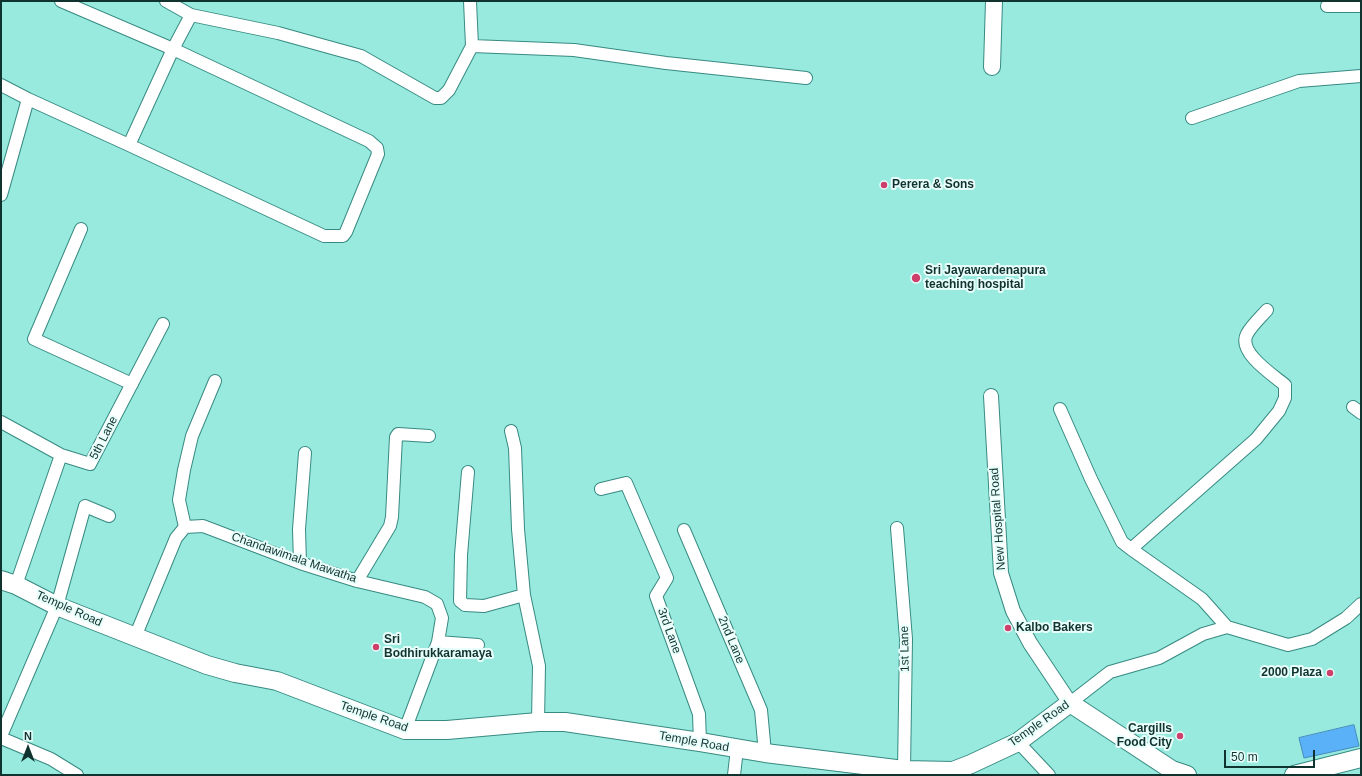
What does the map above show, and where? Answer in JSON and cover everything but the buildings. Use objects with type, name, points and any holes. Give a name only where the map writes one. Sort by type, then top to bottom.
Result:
[{"type":"main road","points":[[992,67],[994,1]]},
{"type":"main road","name":"Temple Road","points":[[9,582],[57,606],[206,665],[235,673],[277,681],[405,730],[447,730],[538,722],[565,722],[765,753],[904,770],[953,771],[971,770],[1018,742],[1070,703]]},
{"type":"main road","name":"New Hospital Road","points":[[1070,703],[1172,770],[1187,775]]},
{"type":"main road","points":[[1294,775],[1361,758]]},
{"type":"street","points":[[1,85],[28,99],[129,144],[324,236],[343,236],[346,232],[378,154],[377,148],[369,140],[173,49],[61,1]]},
{"type":"street","points":[[166,1],[191,15],[278,33],[360,56],[435,98],[442,98],[449,90],[472,46],[470,1]]},
{"type":"street","points":[[1327,6],[1361,6]]},
{"type":"street","points":[[129,144],[173,49],[191,15]]},
{"type":"street","points":[[472,46],[574,50],[666,63],[806,78]]},
{"type":"street","points":[[1192,118],[1299,81],[1361,76]]},
{"type":"street","points":[[1,195],[28,99]]},
{"type":"street","points":[[81,229],[34,339],[132,384]]},
{"type":"street","points":[[1131,549],[1256,438],[1279,411],[1285,398],[1285,386],[1250,355],[1244,345],[1246,334],[1267,310]]},
{"type":"street","name":"5th Lane","points":[[1,422],[61,455],[90,464],[162,324]]},
{"type":"street","points":[[135,637],[176,538],[185,527],[179,500],[184,470],[192,436],[215,381]]},
{"type":"street","name":"New Hospital Road","points":[[990,396],[1001,573],[1013,610],[1023,630],[1070,703]]},
{"type":"street","points":[[1060,409],[1091,479],[1122,542],[1202,600],[1227,627],[1288,645],[1312,639],[1346,618],[1361,604]]},
{"type":"street","points":[[511,431],[515,448],[518,528],[524,595],[540,666],[538,722]]},
{"type":"street","points":[[357,581],[390,526],[392,517],[396,437],[398,434],[429,436]]},
{"type":"street","points":[[300,563],[300,529],[305,453]]},
{"type":"street","points":[[9,582],[61,455]]},
{"type":"street","points":[[468,472],[461,555],[460,601],[465,605],[484,606],[524,595]]},
{"type":"street","name":"3rd Lane","points":[[601,489],[626,482],[667,578],[656,596],[698,714],[700,742]]},
{"type":"street","points":[[78,775],[51,759],[1,737],[57,606],[85,506],[109,516]]},
{"type":"street","name":"Chandawimala Mawatha","points":[[185,527],[202,526],[300,563],[357,581],[425,597],[438,604],[442,618],[438,642],[405,730]]},
{"type":"street","name":"1st Lane","points":[[896,528],[906,639],[904,770]]},
{"type":"street","name":"2nd Lane","points":[[684,530],[761,710],[765,753]]},
{"type":"street","name":"Temple Road","points":[[1070,703],[1110,672],[1159,658],[1203,634],[1227,627]]},
{"type":"street","points":[[438,642],[478,645]]},
{"type":"street","points":[[1018,742],[1049,775]]},
{"type":"street","points":[[734,775],[738,749]]},
{"type":"water","points":[[1354,725],[1359,746],[1304,758],[1299,738]]},
{"type":"place","name":"Perera & Sons","points":[[884,185]]},
{"type":"place","name":"Sri Jayawardenapura teaching hospital","points":[[916,278]]},
{"type":"place","name":"Kalbo Bakers","points":[[1008,628]]},
{"type":"place","name":"Sri Bodhirukkaramaya","points":[[376,647]]},
{"type":"place","name":"2000 Plaza","points":[[1330,673]]},
{"type":"place","name":"Cargills Food City","points":[[1180,736]]}]
